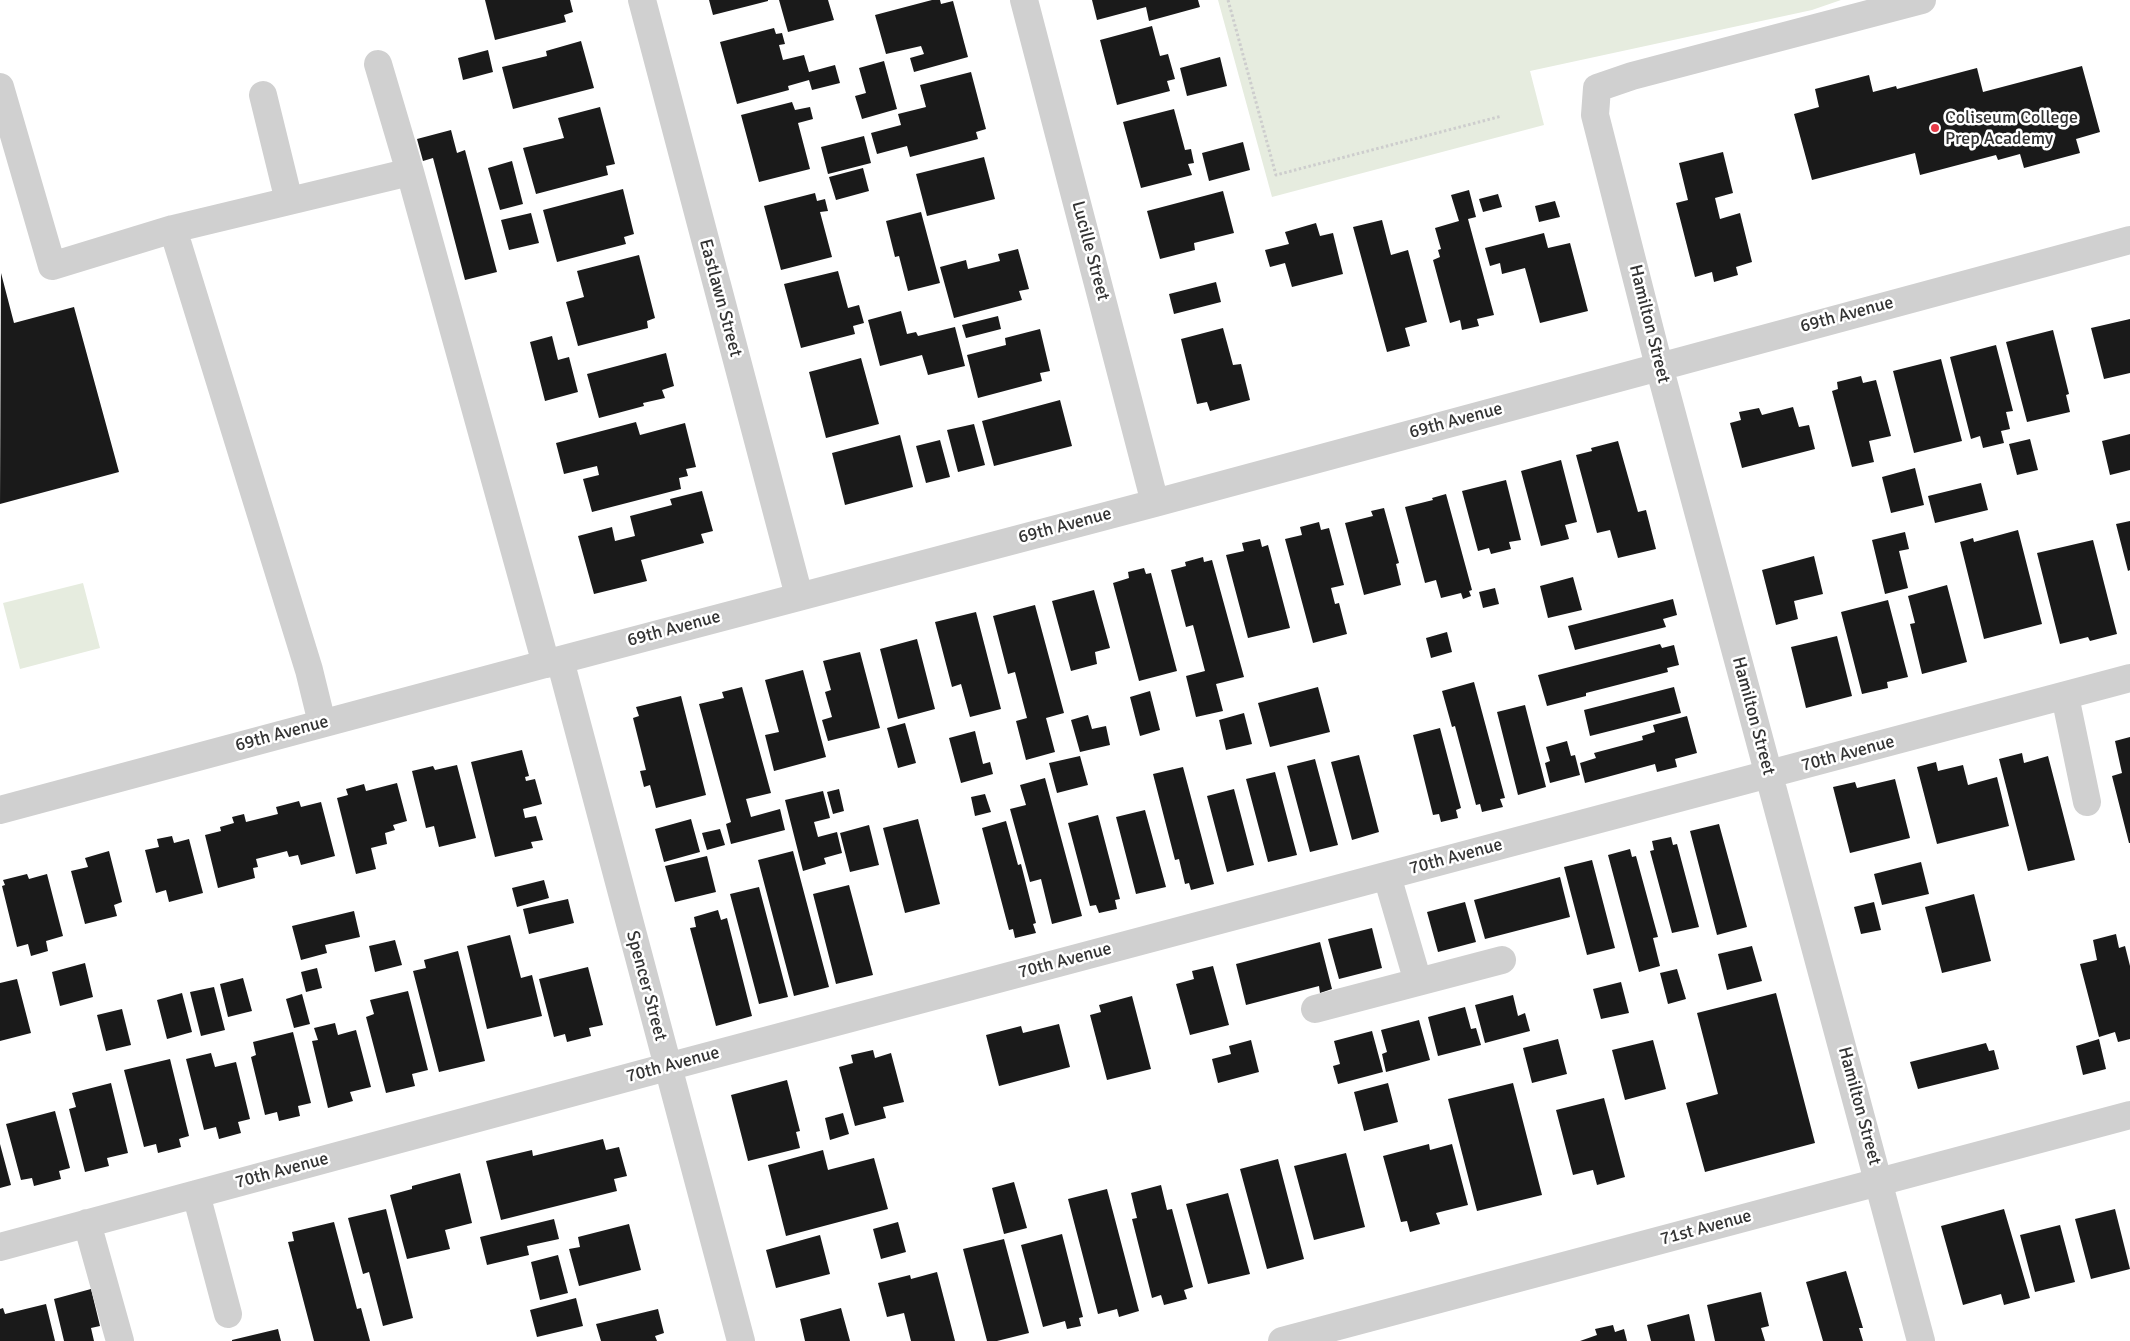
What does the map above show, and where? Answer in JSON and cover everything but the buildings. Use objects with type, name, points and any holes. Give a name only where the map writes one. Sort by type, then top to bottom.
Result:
[{"type":"street","name":"Eastlawn Street","points":[[642,0],[799,596]]},
{"type":"street","name":"Lucille Street","points":[[1024,0],[1155,503]]},
{"type":"street","name":"Hamilton Street","points":[[1920,1341],[1879,1182],[1659,366],[1595,115],[1597,88],[1632,76],[1922,0]]},
{"type":"street","name":"Spencer Street","points":[[378,64],[553,662],[667,1067],[741,1341]]},
{"type":"street","points":[[0,87],[52,266],[174,229],[410,172]]},
{"type":"street","points":[[263,95],[288,201]]},
{"type":"street","points":[[174,229],[309,670],[322,723]]},
{"type":"street","name":"69th Avenue","points":[[0,810],[799,596],[1155,503],[2130,240]]},
{"type":"street","name":"70th Avenue","points":[[0,1247],[667,1067],[2130,678]]},
{"type":"street","points":[[2065,696],[2087,802]]},
{"type":"street","points":[[1387,876],[1418,982]]},
{"type":"street","points":[[1315,1009],[1502,960]]},
{"type":"street","name":"71st Avenue","points":[[1282,1341],[2130,1115]]},
{"type":"street","points":[[196,1194],[228,1314]]},
{"type":"street","points":[[88,1223],[120,1341]]},
{"type":"path","points":[[1228,0],[1276,175],[1502,116]]},
{"type":"shaded area","points":[[1218,0],[1841,0],[1812,10],[1530,71],[1544,125],[1272,197]]},
{"type":"shaded area","points":[[83,583],[100,648],[20,669],[3,603]]},
{"type":"place","name":"Coliseum College Prep Academy","points":[[1935,128]]}]
